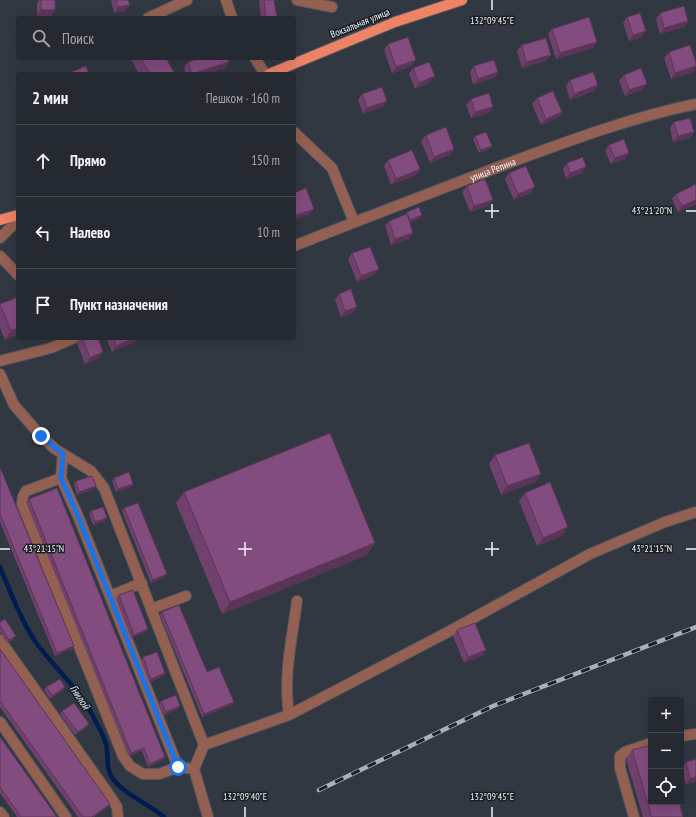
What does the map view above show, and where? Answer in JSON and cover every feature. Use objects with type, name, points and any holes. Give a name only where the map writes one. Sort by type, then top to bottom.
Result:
[{"type":"main road","name":"Вокзальная улица","points":[[274,72],[438,3],[462,0]]},
{"type":"main road","points":[[0,220],[16,216]]},
{"type":"street","points":[[152,16],[187,0]]},
{"type":"street","points":[[226,0],[231,16]]},
{"type":"street","points":[[297,0],[332,6]]},
{"type":"street","points":[[256,60],[264,72]]},
{"type":"street","name":"улица Репина","points":[[296,245],[580,137],[631,119],[696,104]]},
{"type":"street","points":[[296,134],[332,168],[354,222]]},
{"type":"street","points":[[0,238],[16,222]]},
{"type":"street","points":[[0,256],[16,273]]},
{"type":"street","points":[[0,361],[51,348],[69,340]]},
{"type":"street","points":[[0,374],[14,405],[41,436],[63,454],[91,471],[104,488],[204,745],[194,769],[208,817]]},
{"type":"street","points":[[63,454],[61,478],[178,767]]},
{"type":"street","points":[[61,478],[26,491],[23,496],[22,504],[118,743],[130,766],[144,774],[159,774],[178,767],[194,769]]},
{"type":"street","points":[[204,745],[289,715],[446,633],[590,554],[665,522],[696,512]]},
{"type":"street","points":[[110,596],[142,584]]},
{"type":"street","points":[[151,609],[186,596]]},
{"type":"street","points":[[289,715],[286,696],[286,673],[297,600]]},
{"type":"street","points":[[0,640],[112,799],[117,807],[118,817]]},
{"type":"street","points":[[0,722],[66,817]]},
{"type":"street","points":[[684,736],[696,734]]},
{"type":"street","points":[[634,817],[619,761],[620,756],[625,752],[648,744]]},
{"type":"street","points":[[0,812],[4,817]]},
{"type":"building","points":[[41,0],[55,0],[55,10],[41,10]]},
{"type":"building","points":[[116,0],[128,0],[130,5],[118,7]]},
{"type":"building","points":[[264,0],[274,0],[277,16],[266,16]]},
{"type":"building","points":[[684,6],[688,21],[664,28],[660,13]]},
{"type":"building","points":[[640,13],[646,31],[633,35],[627,17]]},
{"type":"building","points":[[589,17],[597,42],[560,53],[552,29]]},
{"type":"building","points":[[408,37],[416,60],[396,67],[388,44]]},
{"type":"building","points":[[546,38],[551,55],[526,62],[522,45]]},
{"type":"building","points":[[690,45],[696,66],[675,73],[669,52]]},
{"type":"building","points":[[142,60],[167,60],[174,72],[149,72]]},
{"type":"building","points":[[195,60],[228,60],[229,62],[198,72],[191,72],[188,62]]},
{"type":"building","points":[[494,60],[498,72],[478,79],[474,66]]},
{"type":"building","points":[[429,62],[435,76],[419,83],[413,68]]},
{"type":"building","points":[[86,66],[88,72],[72,72]]},
{"type":"building","points":[[641,68],[647,84],[629,90],[624,75]]},
{"type":"building","points":[[593,72],[598,85],[574,94],[570,80]]},
{"type":"building","points":[[382,87],[387,101],[367,108],[362,94]]},
{"type":"building","points":[[553,91],[562,112],[546,119],[537,98]]},
{"type":"building","points":[[489,93],[493,107],[475,112],[471,99]]},
{"type":"building","points":[[690,118],[694,132],[678,136],[674,122]]},
{"type":"building","points":[[446,127],[454,149],[434,157],[426,135]]},
{"type":"building","points":[[486,132],[492,146],[481,150],[475,136]]},
{"type":"building","points":[[624,139],[629,153],[615,158],[609,145]]},
{"type":"building","points":[[412,150],[420,169],[396,179],[388,160]]},
{"type":"building","points":[[583,157],[586,167],[570,173],[567,163]]},
{"type":"building","points":[[526,166],[535,187],[518,194],[509,173]]},
{"type":"building","points":[[485,179],[493,200],[474,206],[467,186]]},
{"type":"building","points":[[696,184],[696,200],[682,206],[676,194]]},
{"type":"building","points":[[306,188],[314,209],[296,215],[296,192]]},
{"type":"building","points":[[419,207],[422,215],[410,220],[407,212]]},
{"type":"building","points":[[407,214],[413,233],[395,239],[389,221]]},
{"type":"building","points":[[370,247],[379,269],[361,276],[352,253]]},
{"type":"building","points":[[351,289],[357,307],[345,311],[339,294]]},
{"type":"building","points":[[16,298],[16,329],[11,331],[0,304]]},
{"type":"building","points":[[83,340],[99,340],[103,352],[90,358]]},
{"type":"building","points":[[114,340],[130,340],[116,346]]},
{"type":"building","points":[[330,433],[375,543],[230,602],[184,492]]},
{"type":"building","points":[[529,443],[541,474],[507,486],[495,455]]},
{"type":"building","points":[[0,467],[74,646],[57,653],[0,514]]},
{"type":"building","points":[[129,472],[133,484],[118,489],[114,478]]},
{"type":"building","points":[[92,476],[96,486],[79,492],[76,481]]},
{"type":"building","points":[[550,482],[568,527],[543,538],[525,493]]},
{"type":"building","points":[[57,488],[165,757],[150,764],[144,748],[131,753],[29,499]]},
{"type":"building","points":[[138,503],[167,574],[153,580],[124,508]]},
{"type":"building","points":[[103,507],[107,518],[95,522],[91,511]]},
{"type":"building","points":[[133,590],[148,629],[134,635],[119,595]]},
{"type":"building","points":[[179,605],[207,672],[219,667],[234,702],[204,714],[162,612]]},
{"type":"building","points":[[5,619],[16,636],[9,640],[0,626],[0,622]]},
{"type":"building","points":[[475,623],[486,650],[468,657],[457,630]]},
{"type":"building","points":[[0,649],[110,804],[92,817],[83,817],[0,701]]},
{"type":"building","points":[[157,652],[165,673],[151,679],[143,657]]},
{"type":"building","points":[[60,679],[65,687],[52,696],[46,687]]},
{"type":"building","points":[[176,695],[180,706],[166,712],[161,701]]},
{"type":"building","points":[[74,703],[89,724],[78,732],[62,711]]},
{"type":"building","points":[[0,737],[57,817],[21,817],[0,787]]},
{"type":"building","points":[[648,746],[648,804],[632,750]]},
{"type":"building","points":[[696,759],[696,777],[690,779],[686,762]]},
{"type":"building","points":[[648,805],[680,805],[683,817],[652,817]]},
{"type":"waterway","name":"Гнилой","points":[[0,567],[17,607],[32,636],[44,653],[80,696],[93,716],[106,744],[108,766],[113,779],[124,790],[164,817]]},
{"type":"railway","points":[[319,790],[493,706],[696,627]]},
{"type":"route","points":[[41,436],[63,454],[61,478],[78,516],[178,767]]}]
